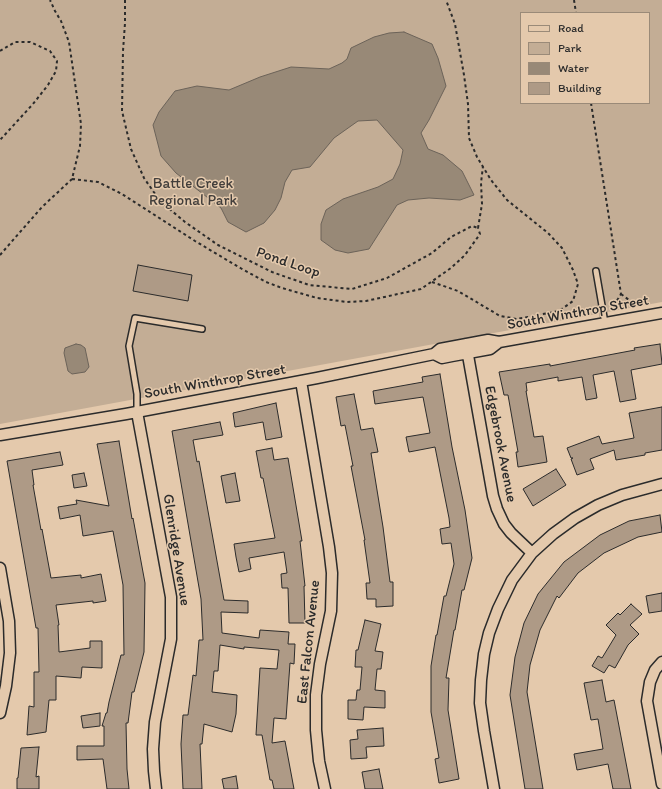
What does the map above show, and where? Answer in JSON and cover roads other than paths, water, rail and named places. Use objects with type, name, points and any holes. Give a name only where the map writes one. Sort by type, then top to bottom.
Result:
[{"type":"street","name":"South Winthrop Street","points":[[0,435],[137,412],[300,381],[434,354],[440,349],[466,349],[488,340],[499,342],[662,313]]},
{"type":"street","name":"Edgebrook Avenue","points":[[466,349],[493,496],[497,510],[504,524],[511,533],[532,553]]},
{"type":"street","name":"East Falcon Avenue","points":[[300,381],[329,547],[332,573],[331,611],[320,664],[316,695],[316,730],[325,789]]},
{"type":"street","name":"Glenridge Avenue","points":[[137,412],[171,597],[171,639],[155,722],[153,749],[156,789]]},
{"type":"street","points":[[494,789],[480,703],[481,680],[484,654],[489,633],[498,609],[512,580],[532,553],[553,534],[575,518],[598,505],[622,495],[662,484]]},
{"type":"street","points":[[0,568],[9,621],[10,646],[8,678],[0,713]]},
{"type":"street","points":[[662,662],[655,670],[650,682],[647,701],[662,784]]},
{"type":"lane","points":[[596,271],[605,323]]},
{"type":"lane","points":[[137,412],[138,394],[129,346],[135,318],[202,329]]},
{"type":"water","points":[[404,32],[432,44],[438,58],[446,86],[421,133],[428,149],[443,155],[462,171],[474,195],[460,200],[429,198],[408,200],[397,205],[369,249],[348,253],[335,250],[321,240],[321,224],[326,210],[343,199],[378,187],[393,179],[400,164],[403,150],[377,120],[358,121],[334,138],[310,167],[292,170],[285,182],[281,198],[275,210],[264,223],[246,232],[228,222],[221,208],[176,173],[161,156],[153,125],[159,112],[175,91],[197,86],[229,90],[260,77],[291,67],[329,69],[347,59],[351,48],[374,37],[389,33]]},
{"type":"water","points":[[76,344],[85,348],[89,367],[85,372],[72,374],[68,371],[64,353],[65,348]]},
{"type":"park label","name":"Battle Creek Regional Park","points":[[193,192]]}]
